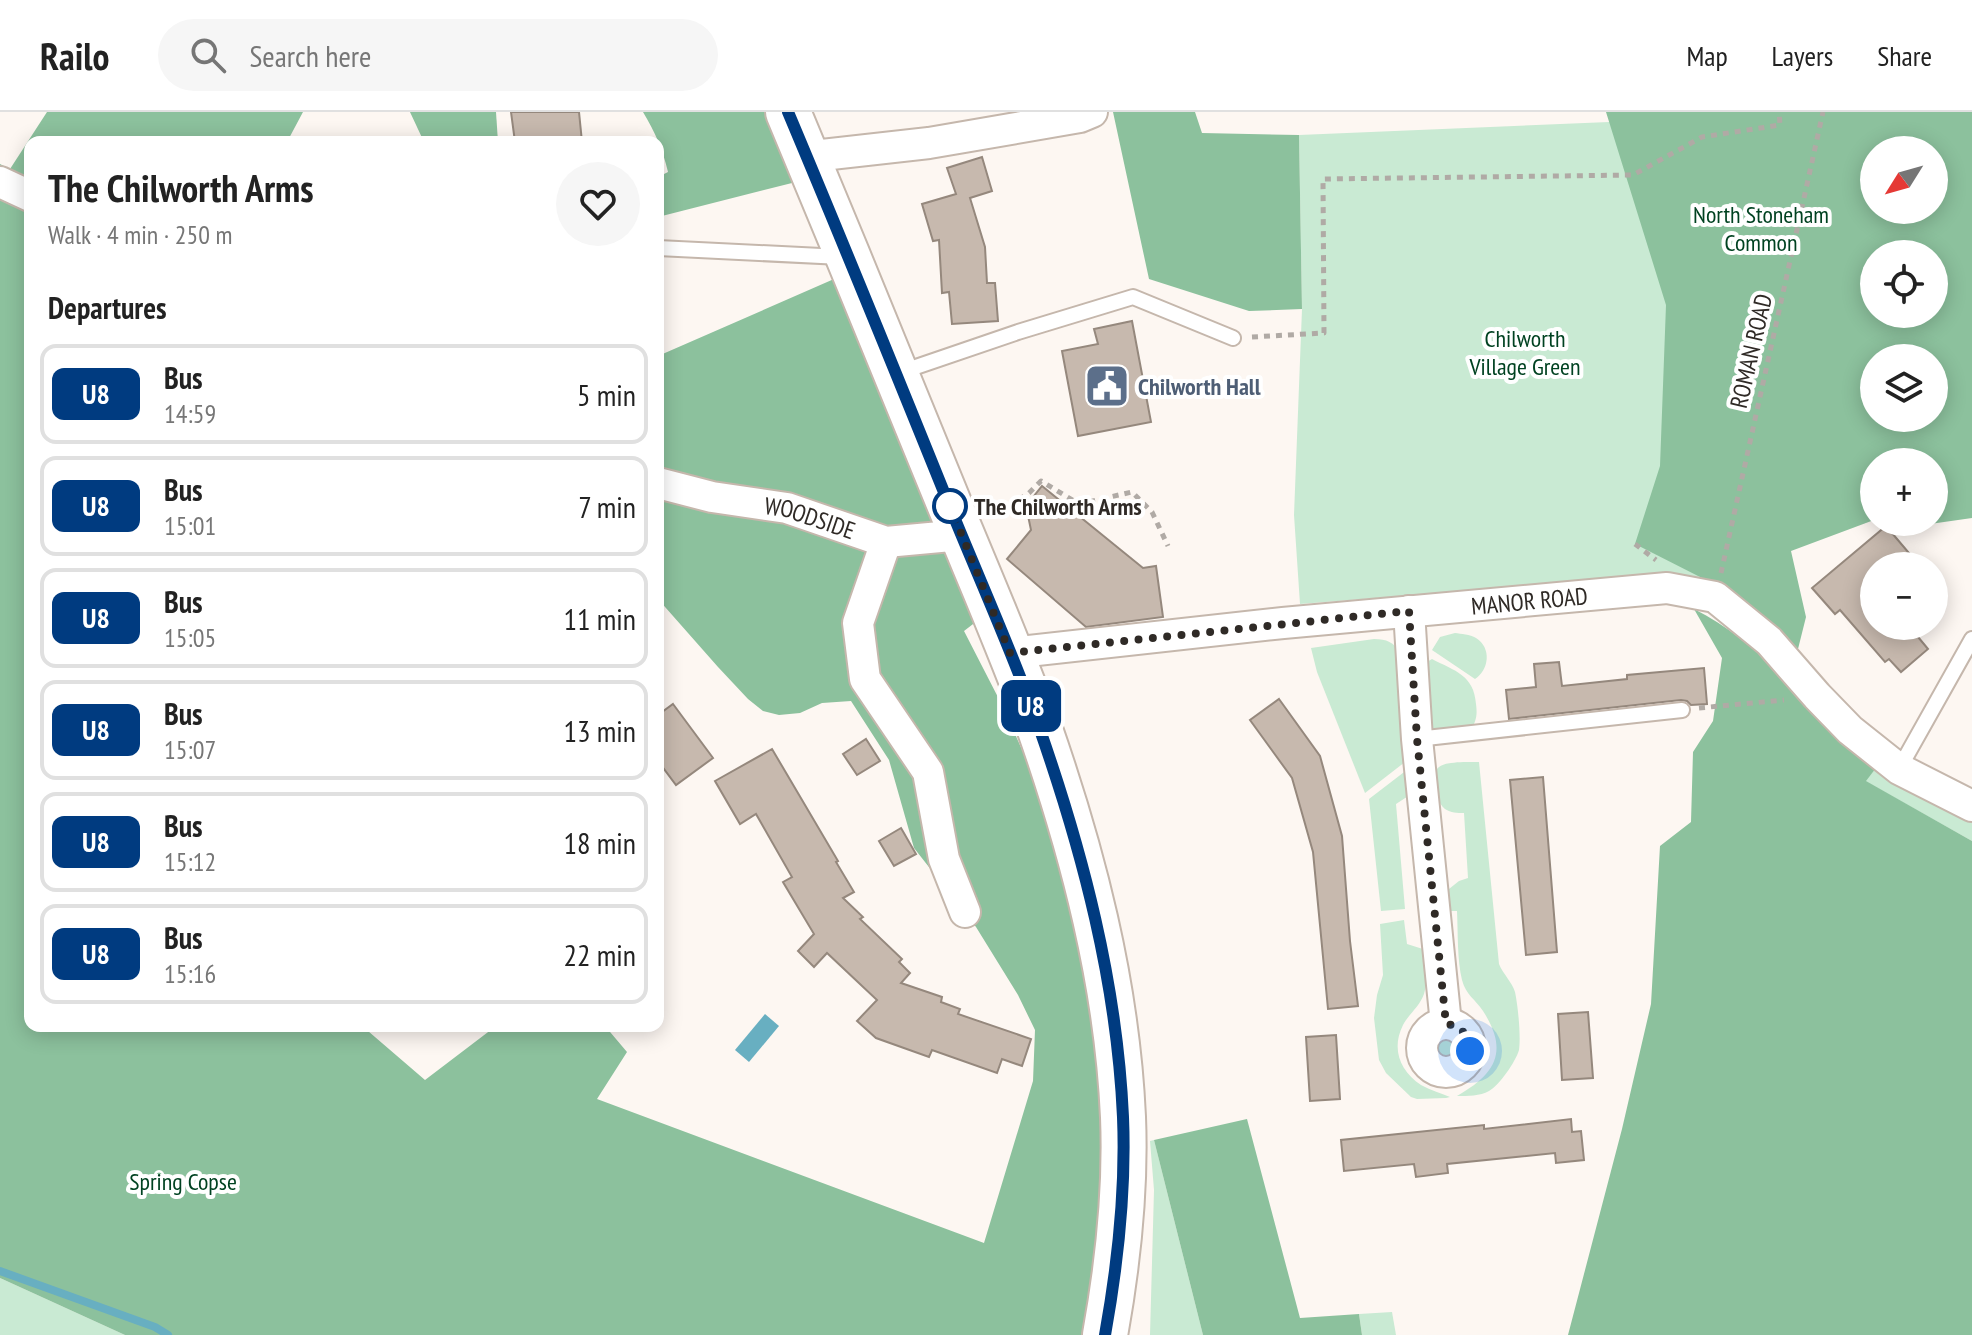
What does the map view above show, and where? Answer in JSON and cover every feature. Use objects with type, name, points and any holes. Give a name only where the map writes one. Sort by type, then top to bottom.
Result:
[{"type":"main road","points":[[788,112],[1039,726],[1073,830],[1093,908],[1113,1013],[1123,1118],[1120,1236],[1105,1335]]},
{"type":"street","points":[[805,152],[822,155],[929,143],[1080,117],[1092,112]]},
{"type":"street","points":[[0,182],[24,193]]},
{"type":"street","name":"WOODSIDE","points":[[664,485],[712,497],[787,508],[886,542],[962,535]]},
{"type":"street","points":[[886,542],[858,623],[865,679],[928,772],[944,859],[965,912]]},
{"type":"street","name":"MANOR ROAD","points":[[1010,653],[1409,611],[1667,588],[1715,597],[1769,641],[1850,730],[1899,769],[1972,806]]},
{"type":"street","points":[[1409,611],[1417,739],[1446,1024]]},
{"type":"lane","points":[[664,248],[849,257]]},
{"type":"lane","points":[[896,373],[1133,297],[1233,338]]},
{"type":"lane","points":[[1899,769],[1972,639]]},
{"type":"lane","points":[[1417,739],[1682,710]]},
{"type":"path","points":[[1233,338],[1324,333],[1323,179],[1633,175],[1702,137],[1780,125],[1779,112]]},
{"type":"path","name":"ROMAN ROAD","points":[[1715,597],[1823,112]]},
{"type":"path","points":[[999,513],[1041,481],[1079,504],[1132,492],[1152,512],[1168,546]]},
{"type":"path","points":[[1682,710],[1817,696]]},
{"type":"green space","name":"Spring Copse","points":[[47,112],[303,112],[290,136],[31,136]]},
{"type":"green space","points":[[410,112],[496,112],[498,136],[421,136]]},
{"type":"green space","points":[[643,112],[771,112],[796,182],[664,215],[664,174],[668,172],[664,136],[655,136]]},
{"type":"green space","points":[[1113,112],[1195,112],[1202,133],[1299,135],[1302,309],[1249,311],[1149,279]]},
{"type":"green space","name":"North Stoneham Common","points":[[1606,112],[1972,112],[1972,518],[1948,521],[1948,448],[1860,448],[1860,525],[1791,551],[1806,617],[1797,653],[1702,578],[1635,544],[1660,466],[1666,305]]},
{"type":"green space","name":"Chilworth Village Green","points":[[1778,112],[1704,578],[1675,574],[1300,604],[1294,515],[1302,309],[1299,135]]},
{"type":"green space","name":"Spring Copse","points":[[24,147],[24,1032],[369,1032],[425,1080],[488,1032],[610,1032],[627,1052],[597,1099],[984,1243],[1033,1081],[1035,1030],[1018,995],[976,927],[914,848],[889,760],[851,701],[822,703],[800,713],[779,715],[763,711],[748,699],[664,606],[664,353],[834,279],[977,621],[964,631],[1040,790],[1086,974],[1099,1067],[1105,1151],[1087,1335],[125,1335],[0,1278],[0,164],[10,169]]},
{"type":"green space","points":[[1694,609],[1724,626],[1764,658],[1876,768],[1866,781],[1972,841],[1972,1335],[1568,1335],[1651,1004],[1660,846],[1691,822],[1693,752],[1713,721],[1722,658]]},
{"type":"green space","points":[[1455,633],[1474,637],[1485,647],[1486,665],[1475,679],[1432,650],[1440,637]]},
{"type":"green space","points":[[1374,639],[1389,642],[1401,653],[1414,755],[1365,793],[1317,672],[1311,648]]},
{"type":"green space","points":[[1432,659],[1462,675],[1472,686],[1477,710],[1474,724],[1434,731],[1429,723],[1427,662]]},
{"type":"green space","points":[[1479,762],[1499,964],[1515,992],[1520,1044],[1511,1066],[1493,1088],[1478,1095],[1457,1096],[1489,1070],[1496,1050],[1491,1025],[1462,980],[1457,911],[1447,911],[1449,889],[1468,878],[1464,813],[1452,812],[1441,805],[1433,782],[1436,771],[1442,765]]},
{"type":"green space","points":[[1412,766],[1419,789],[1396,804],[1405,909],[1381,911],[1369,799]]},
{"type":"green space","points":[[1876,768],[1972,816],[1972,841],[1865,781]]},
{"type":"green space","points":[[1404,920],[1407,944],[1426,950],[1427,972],[1422,998],[1399,1034],[1398,1051],[1403,1066],[1414,1079],[1424,1087],[1450,1097],[1446,1098],[1411,1097],[1386,1073],[1379,1060],[1374,1018],[1383,975],[1380,924]]},
{"type":"green space","points":[[1446,1033],[1452,1034],[1460,1042],[1460,1054],[1452,1062],[1446,1063],[1440,1062],[1432,1054],[1431,1048],[1432,1042],[1440,1034]]},
{"type":"green space","points":[[1247,1119],[1300,1318],[1359,1314],[1362,1335],[1203,1335],[1154,1140]]},
{"type":"green space","points":[[1154,1140],[1203,1335],[1150,1335],[1154,1190],[1150,1141]]},
{"type":"green space","points":[[0,1278],[125,1335],[0,1335]]},
{"type":"green space","points":[[1392,1312],[1396,1335],[1362,1335],[1359,1314]]},
{"type":"water","points":[[765,1014],[779,1026],[749,1062],[735,1050]]},
{"type":"building","points":[[511,112],[579,112],[581,136],[514,136]]},
{"type":"building","points":[[982,157],[992,191],[970,198],[985,247],[987,283],[995,283],[998,321],[952,324],[949,292],[942,293],[939,240],[933,241],[922,204],[956,194],[947,168]]},
{"type":"building","name":"Chilworth Hall","points":[[1132,321],[1151,422],[1078,436],[1062,351],[1098,344],[1094,329]]},
{"type":"building","name":"The Chilworth Arms","points":[[1042,486],[1143,568],[1156,566],[1163,617],[1086,627],[1007,559],[1031,530],[1026,506]]},
{"type":"building","points":[[1874,536],[1894,536],[1908,552],[1860,552],[1860,633],[1840,610],[1835,614],[1812,588]]},
{"type":"building","points":[[1866,640],[1921,640],[1928,649],[1901,672],[1889,659],[1885,662]]},
{"type":"building","points":[[1559,662],[1562,686],[1627,679],[1627,675],[1704,668],[1707,704],[1691,705],[1681,700],[1509,719],[1506,690],[1536,687],[1534,664]]},
{"type":"building","points":[[1279,699],[1320,756],[1342,836],[1358,1006],[1328,1009],[1313,852],[1292,778],[1250,720]]},
{"type":"building","points":[[673,704],[713,758],[676,785],[664,769],[664,711]]},
{"type":"building","points":[[866,739],[880,761],[857,775],[843,754]]},
{"type":"building","points":[[772,749],[854,892],[843,898],[902,959],[899,962],[910,973],[901,983],[942,997],[941,1002],[960,1009],[958,1014],[1031,1039],[1022,1066],[1002,1059],[997,1073],[932,1050],[929,1057],[876,1038],[857,1021],[877,1000],[827,953],[814,967],[798,951],[814,934],[783,882],[792,877],[756,814],[740,824],[715,781]]},
{"type":"building","points":[[1543,777],[1557,952],[1526,955],[1510,780]]},
{"type":"building","points":[[901,828],[916,854],[894,866],[879,841]]},
{"type":"building","points":[[1588,1012],[1593,1078],[1562,1080],[1558,1014]]},
{"type":"building","points":[[1336,1035],[1340,1099],[1310,1101],[1306,1037]]},
{"type":"building","points":[[1571,1119],[1572,1132],[1581,1131],[1584,1160],[1556,1163],[1555,1153],[1447,1164],[1448,1173],[1416,1177],[1414,1164],[1344,1171],[1341,1140]]},
{"type":"waterway","points":[[0,1271],[155,1327],[168,1335]]},
{"type":"bus line","name":"U8","points":[[788,112],[1039,726],[1090,893],[1113,1013],[1123,1118],[1120,1236],[1105,1335]]},
{"type":"place","name":"Chilworth Hall","points":[[1107,386]]},
{"type":"place","name":"The Chilworth Arms","points":[[950,506]]},
{"type":"route","points":[[950,506],[1010,653],[1409,611],[1417,739],[1446,1024],[1461,1029],[1470,1043],[1470,1051]]}]
